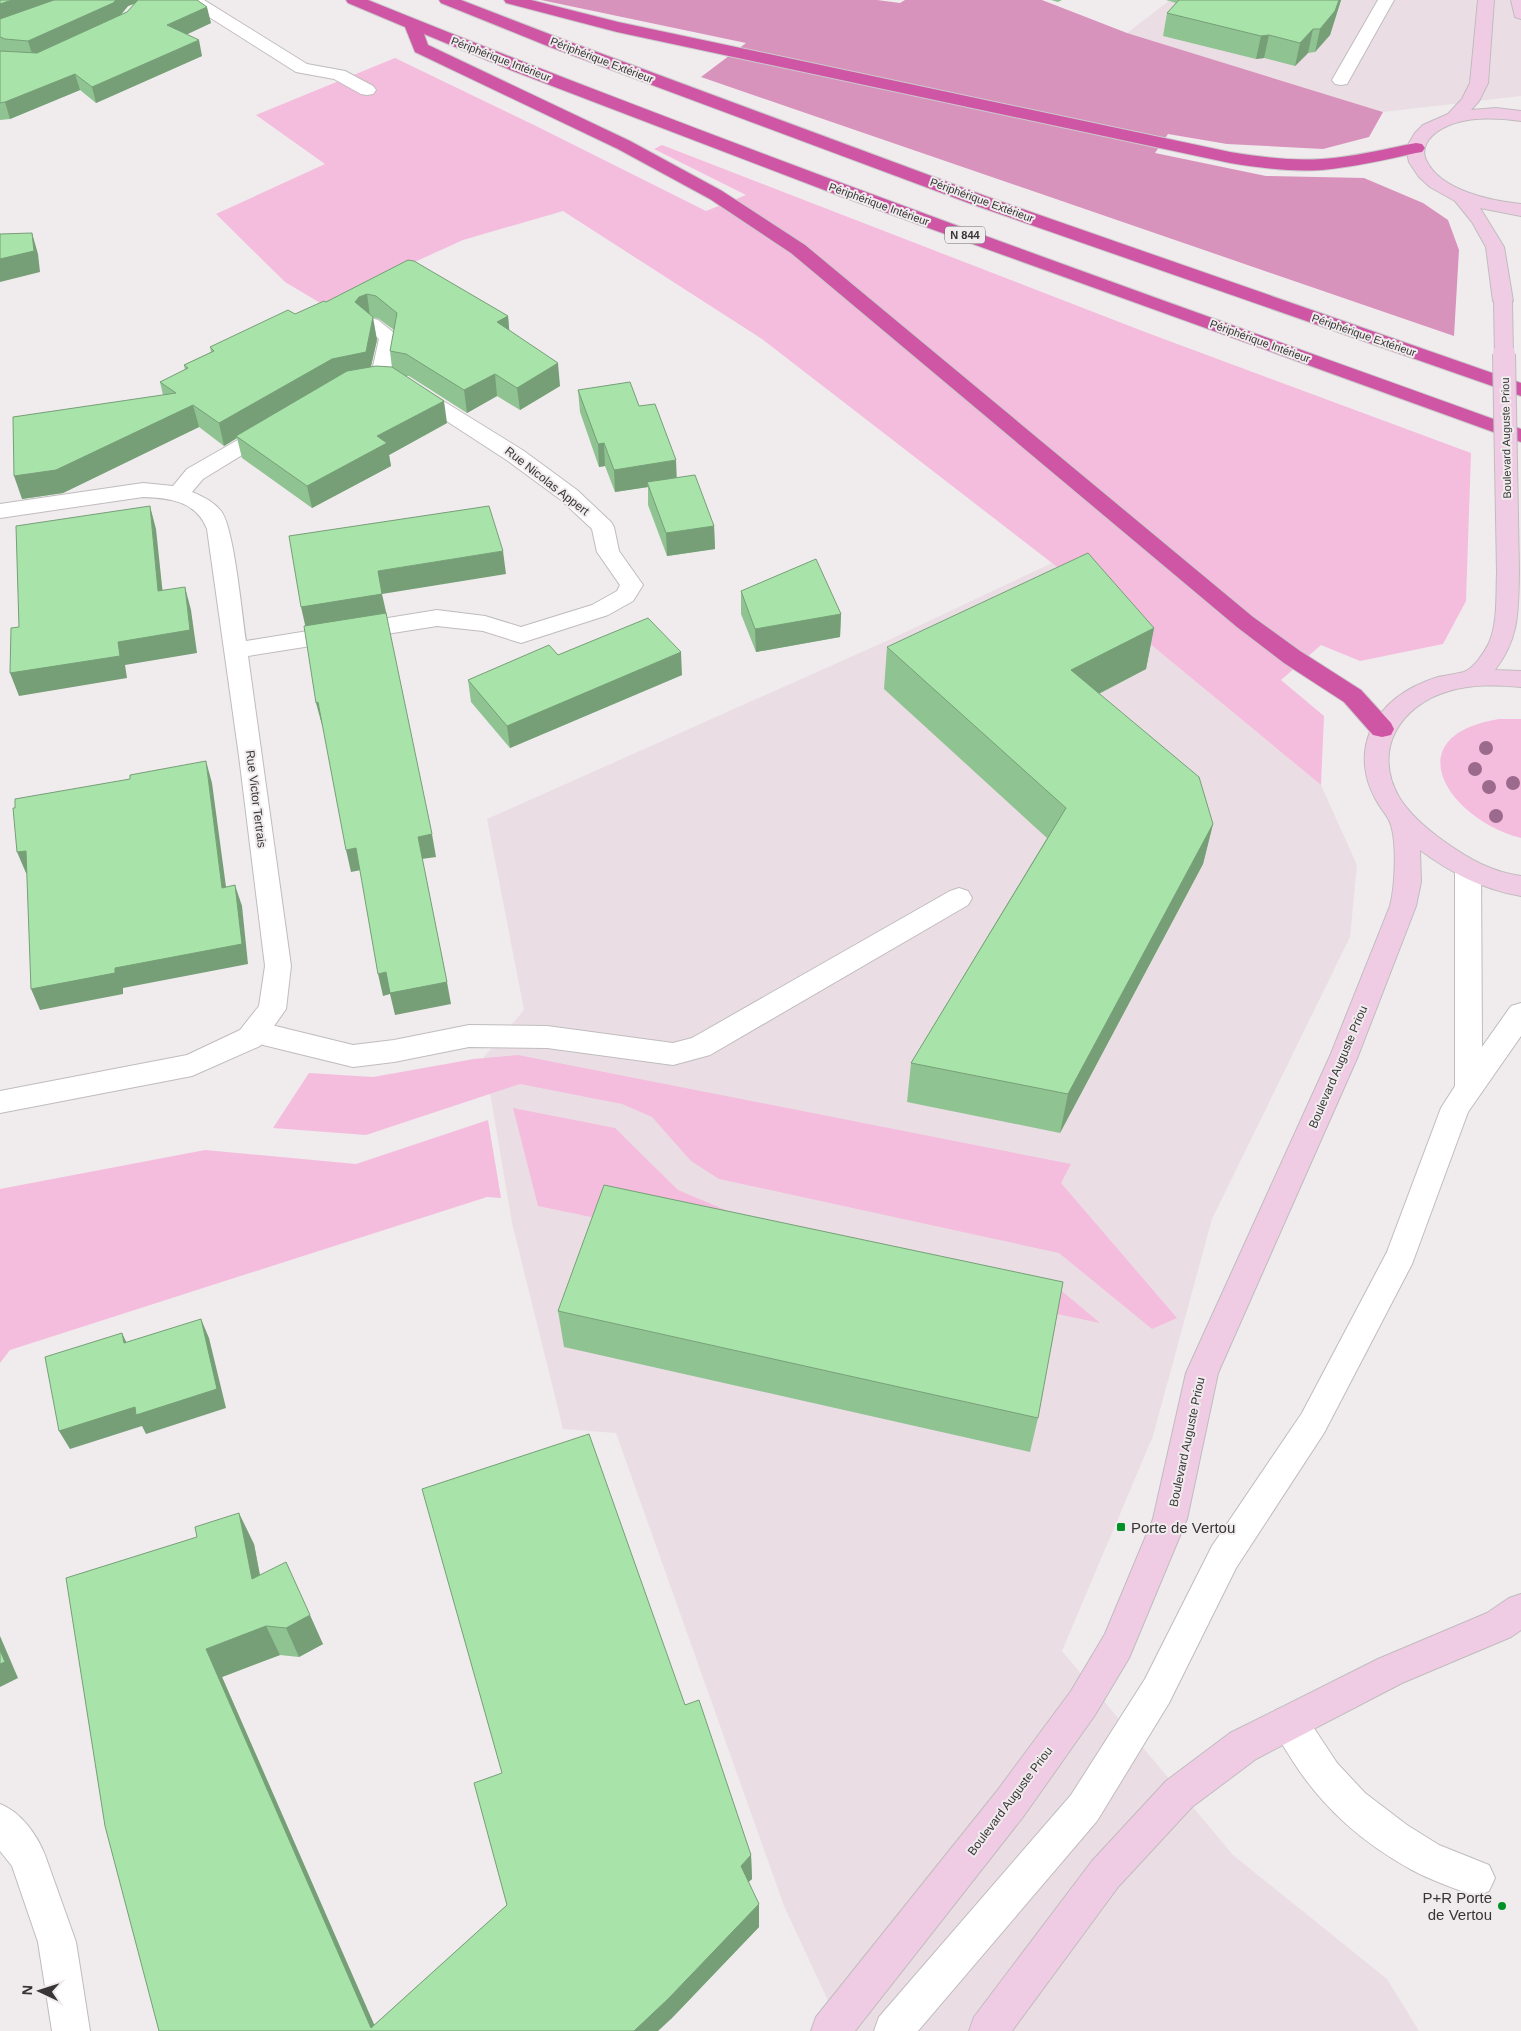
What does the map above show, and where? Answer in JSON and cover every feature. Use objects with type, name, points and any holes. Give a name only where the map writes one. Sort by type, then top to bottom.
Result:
[{"type":"highway","name":"Périphérique Intérieur","points":[[354,0],[837,188],[1521,436]]},
{"type":"highway","name":"Périphérique Extérieur","points":[[447,0],[575,50],[981,201],[1521,390]]},
{"type":"highway","points":[[512,0],[617,27],[1246,160],[1308,165],[1348,162],[1416,148]]},
{"type":"highway","points":[[412,24],[421,48],[624,145],[716,195],[798,249],[1245,622],[1290,656],[1351,693],[1372,715],[1382,730]]},
{"type":"main road","points":[[1454,118],[1470,101],[1479,83],[1486,0]]},
{"type":"main road","points":[[1519,0],[1521,14]]},
{"type":"main road","points":[[1521,116],[1485,114],[1454,118],[1431,127],[1418,140],[1416,148],[1417,161],[1426,174],[1442,186],[1462,197],[1500,208],[1521,210]]},
{"type":"main road","name":"Boulevard Auguste Priou","points":[[1462,197],[1480,220],[1495,247],[1503,301],[1508,572],[1506,628],[1500,647],[1489,664],[1473,678]]},
{"type":"main road","points":[[1521,679],[1498,677],[1473,678],[1443,684],[1416,695],[1396,710],[1382,730],[1376,750],[1378,772],[1385,795],[1402,820],[1421,838],[1468,871],[1486,879],[1521,886]]},
{"type":"main road","name":"Boulevard Auguste Priou","points":[[830,2031],[1010,1804],[1083,1703],[1117,1646],[1170,1520],[1202,1373],[1344,1056],[1405,904],[1409,858],[1402,820]]},
{"type":"main road","points":[[988,2031],[1105,1874],[1179,1794],[1243,1746],[1390,1671],[1499,1625],[1521,1610]]},
{"type":"street","points":[[193,0],[302,68],[339,75],[367,90]]},
{"type":"street","points":[[1341,80],[1386,0]]},
{"type":"street","name":"Rue Nicolas Appert","points":[[236,650],[437,618],[485,624],[521,635],[600,610],[625,596],[632,585],[608,552],[604,527],[569,495],[516,456],[401,382],[371,382],[388,337],[371,324]]},
{"type":"street","points":[[178,494],[195,474],[286,421]]},
{"type":"street","name":"Rue Victor Tertrais","points":[[0,510],[143,490],[178,494],[195,501],[212,514],[218,529],[236,650],[278,966],[272,1009],[250,1038],[192,1065],[0,1102]]},
{"type":"street","points":[[1468,871],[1469,1087]]},
{"type":"street","points":[[255,1032],[353,1056],[394,1051],[469,1036],[547,1037],[673,1054],[700,1047],[959,898]]},
{"type":"street","points":[[892,2031],[1084,1808],[1157,1691],[1224,1557],[1313,1423],[1401,1255],[1455,1108],[1521,1014]]},
{"type":"street","points":[[1289,1723],[1324,1776],[1352,1806],[1394,1838],[1427,1858],[1476,1878]]},
{"type":"street","points":[[0,1822],[27,1855],[58,1942],[71,2031]]},
{"type":"shaded area","points":[[541,0],[877,0],[900,3],[905,0],[1042,0],[1127,33],[1383,112],[1369,137],[1323,149],[1227,144],[1168,134],[1155,153],[1266,176],[1364,178],[1423,203],[1448,220],[1459,250],[1454,336],[701,77],[746,43]]},
{"type":"shaded area","points":[[1170,0],[1521,0],[1521,96],[1383,112],[1127,33]]},
{"type":"shaded area","points":[[395,58],[706,211],[746,195],[654,149],[662,145],[1145,332],[1471,453],[1466,601],[1443,644],[1360,661],[1321,645],[1281,680],[1324,716],[1321,785],[1052,563],[762,339],[563,211],[463,240],[322,304],[285,282],[216,214],[325,164],[256,115]]},
{"type":"shaded area","points":[[1052,563],[1321,785],[1357,865],[1350,937],[1212,1219],[1153,1436],[1062,1651],[1233,1855],[1387,1979],[1419,2031],[842,2031],[784,1906],[616,1433],[563,1429],[512,1223],[484,1057],[524,1010],[487,819],[891,639]]},
{"type":"shaded area","points":[[1499,719],[1521,719],[1521,838],[1495,828],[1472,814],[1454,796],[1443,778],[1441,759],[1448,742],[1467,728]]},
{"type":"shaded area","points":[[518,1055],[1071,1164],[1061,1183],[1177,1318],[1152,1329],[1059,1253],[719,1179],[691,1161],[652,1117],[622,1104],[520,1084],[366,1135],[273,1128],[309,1073],[373,1077],[474,1059]]},
{"type":"shaded area","points":[[513,1108],[615,1128],[678,1190],[735,1214],[1051,1282],[1100,1323],[538,1206]]},
{"type":"shaded area","points":[[488,1120],[501,1198],[487,1197],[10,1350],[0,1363],[0,1189],[205,1150],[356,1164]]},
{"type":"building","points":[[0,0],[12,0],[0,4]]},
{"type":"building","points":[[54,0],[116,0],[28,41],[0,37],[0,19]]},
{"type":"building","points":[[138,0],[197,0],[207,7],[167,25],[199,40],[92,87],[75,74],[0,103],[0,51],[37,53],[127,12]]},
{"type":"building","points":[[1179,0],[1339,0],[1335,11],[1320,29],[1313,29],[1300,43],[1269,35],[1261,36],[1167,13]]},
{"type":"building","points":[[32,233],[34,251],[0,259],[0,234]]},
{"type":"building","points":[[408,260],[414,261],[508,316],[497,322],[558,363],[517,388],[495,374],[464,390],[406,354],[390,351],[397,313],[376,296],[367,294],[359,297],[355,302],[373,317],[366,352],[332,359],[219,423],[193,405],[56,470],[14,476],[13,417],[176,393],[160,382],[188,368],[184,365],[214,351],[210,347],[288,310],[295,314],[324,301],[326,302]]},
{"type":"building","points":[[376,366],[392,367],[444,401],[377,436],[387,443],[307,486],[236,436],[347,371]]},
{"type":"building","points":[[630,382],[639,406],[655,404],[676,460],[614,470],[604,443],[598,444],[578,390]]},
{"type":"building","points":[[695,475],[714,526],[666,533],[647,482]]},
{"type":"building","points":[[150,506],[158,591],[185,587],[190,630],[118,642],[120,656],[10,673],[11,628],[19,627],[16,526]]},
{"type":"building","points":[[489,506],[503,551],[378,571],[382,594],[301,607],[289,536]]},
{"type":"building","points":[[1088,553],[1154,628],[1071,670],[1199,777],[1213,824],[1068,1094],[911,1063],[1066,808],[887,647]]},
{"type":"building","points":[[816,559],[841,614],[755,629],[741,591]]},
{"type":"building","points":[[386,613],[432,834],[418,837],[447,982],[390,993],[386,972],[378,974],[356,848],[346,850],[318,702],[316,703],[304,626]]},
{"type":"building","points":[[648,618],[681,652],[507,726],[468,680],[549,645],[558,655]]},
{"type":"building","points":[[206,761],[222,888],[235,885],[242,944],[115,968],[115,973],[31,989],[26,851],[17,852],[13,808],[15,808],[15,799],[130,779],[130,775]]},
{"type":"building","points":[[604,1185],[1063,1282],[1038,1418],[558,1311]]},
{"type":"building","points":[[201,1319],[217,1389],[136,1415],[135,1407],[59,1431],[45,1357],[122,1333],[124,1343]]},
{"type":"building","points":[[589,1434],[685,1705],[699,1700],[751,1855],[741,1866],[759,1904],[668,1999],[634,2031],[159,2031],[105,1826],[66,1578],[197,1537],[195,1527],[239,1513],[252,1579],[286,1562],[310,1615],[286,1628],[266,1626],[206,1649],[371,2028],[507,1905],[474,1783],[502,1773],[422,1489]]},
{"type":"building","points":[[0,1650],[5,1662],[0,1664]]},
{"type":"place","name":"Porte de Vertou","points":[[1121,1527]]},
{"type":"place","name":"P+R Porte de Vertou","points":[[1502,1906]]}]
